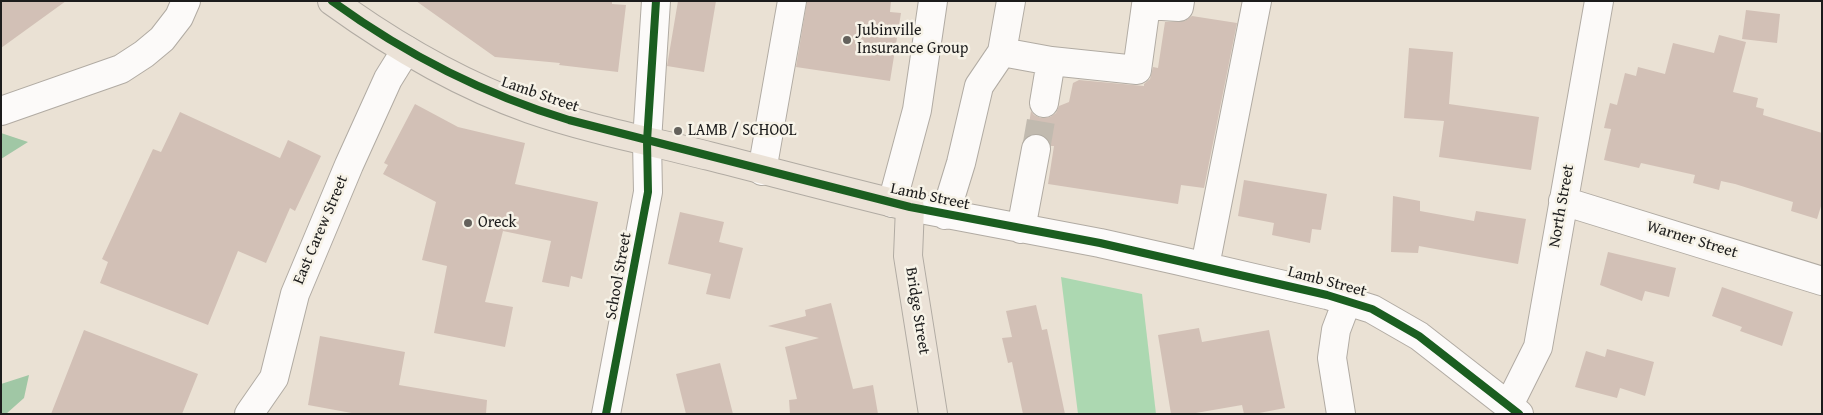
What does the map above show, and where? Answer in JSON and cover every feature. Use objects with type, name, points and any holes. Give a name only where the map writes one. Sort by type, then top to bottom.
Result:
[{"type":"main road","name":"Lamb Street","points":[[332,1],[406,50],[457,78],[530,108],[646,142],[901,205]]},
{"type":"main road","name":"Bridge Street","points":[[901,205],[933,414]]},
{"type":"street","points":[[1,111],[121,69],[162,39],[179,16],[186,1]]},
{"type":"street","name":"School Street","points":[[606,414],[648,192],[646,142],[656,1]]},
{"type":"street","points":[[762,170],[792,1]]},
{"type":"street","points":[[901,205],[933,1]]},
{"type":"street","points":[[945,214],[961,162],[979,86],[1002,52],[1011,1]]},
{"type":"street","points":[[1002,52],[1051,61],[1138,70],[1146,5],[1179,7],[1180,1]]},
{"type":"street","points":[[1205,266],[1257,1]]},
{"type":"street","name":"North Street","points":[[1514,410],[1538,347],[1599,1]]},
{"type":"street","name":"East Carew Street","points":[[249,414],[274,378],[294,294],[388,78],[406,50]]},
{"type":"street","points":[[1044,103],[1051,61]]},
{"type":"street","points":[[1021,229],[1036,149]]},
{"type":"street","name":"Warner Street","points":[[1563,201],[1822,281]]},
{"type":"street","name":"Lamb Street","points":[[901,205],[1100,243],[1205,266],[1327,294],[1372,309],[1419,336],[1514,410]]},
{"type":"street","points":[[1341,414],[1332,358],[1336,330],[1347,301]]},
{"type":"green space","points":[[1,133],[28,142],[1,159]]},
{"type":"green space","points":[[1061,277],[1142,294],[1156,414],[1078,414]]},
{"type":"green space","points":[[29,375],[24,398],[6,414],[1,414],[1,384]]},
{"type":"building","points":[[1,1],[66,1],[1,48]]},
{"type":"building","points":[[416,1],[612,1],[612,4],[626,5],[618,72],[559,65],[560,63],[495,57]]},
{"type":"building","points":[[678,1],[716,1],[704,72],[667,66]]},
{"type":"building","name":"Jubinville Insurance Group","points":[[807,1],[891,1],[890,12],[901,13],[890,81],[796,67]]},
{"type":"building","points":[[1746,10],[1780,14],[1777,43],[1742,39]]},
{"type":"building","points":[[1192,16],[1237,23],[1204,188],[1181,185],[1178,204],[1048,184],[1054,146],[1051,146],[1046,137],[1039,134],[1031,134],[1027,137],[1031,111],[1034,115],[1041,118],[1050,117],[1056,113],[1059,106],[1069,102],[1073,83],[1079,80],[1144,86],[1150,79],[1153,67],[1158,68],[1165,22],[1185,21]]},
{"type":"building","points":[[1719,35],[1746,42],[1733,92],[1758,98],[1756,107],[1764,109],[1763,115],[1822,133],[1822,203],[1817,219],[1791,211],[1793,202],[1735,184],[1721,181],[1719,190],[1693,183],[1695,175],[1641,163],[1639,168],[1604,160],[1611,129],[1604,128],[1610,103],[1617,105],[1625,73],[1636,76],[1638,67],[1665,74],[1673,43],[1714,53]]},
{"type":"building","points":[[1409,48],[1453,52],[1449,104],[1539,117],[1531,170],[1439,157],[1444,121],[1404,118]]},
{"type":"building","points":[[415,104],[458,127],[525,143],[515,184],[598,202],[582,279],[571,276],[569,287],[542,282],[551,241],[503,231],[485,302],[513,307],[505,347],[434,333],[447,266],[422,260],[436,202],[383,174],[388,165],[384,163]]},
{"type":"building","points":[[180,112],[280,158],[288,140],[321,156],[295,211],[290,208],[266,263],[238,251],[208,325],[100,283],[108,262],[102,259],[153,149],[161,152]]},
{"type":"building","points":[[1244,180],[1327,194],[1321,230],[1312,229],[1310,243],[1272,235],[1274,223],[1238,216]]},
{"type":"building","points":[[1393,196],[1420,201],[1420,211],[1474,221],[1476,211],[1526,219],[1518,264],[1419,246],[1418,253],[1391,252]]},
{"type":"building","points":[[680,212],[724,222],[719,242],[743,248],[730,299],[706,294],[711,274],[668,264]]},
{"type":"building","points":[[1608,252],[1676,268],[1669,297],[1645,291],[1642,301],[1600,285]]},
{"type":"building","points":[[1722,287],[1793,312],[1782,346],[1740,331],[1742,327],[1712,316]]},
{"type":"building","points":[[831,303],[853,389],[873,385],[878,414],[790,414],[789,400],[797,399],[785,347],[819,338],[768,326],[806,316],[805,310]]},
{"type":"building","points":[[1036,305],[1042,330],[1047,329],[1065,414],[1023,414],[1012,362],[1008,363],[1002,338],[1012,337],[1006,311]]},
{"type":"building","points":[[1199,328],[1202,342],[1269,330],[1285,408],[1244,414],[1242,405],[1190,414],[1171,414],[1158,335]]},
{"type":"building","points":[[84,330],[198,374],[182,414],[51,414]]},
{"type":"building","points":[[320,336],[405,352],[399,385],[487,400],[486,414],[357,414],[308,405]]},
{"type":"building","points":[[1607,349],[1654,362],[1645,396],[1620,388],[1617,398],[1575,387],[1586,351],[1605,357]]},
{"type":"building","points":[[720,363],[733,414],[686,414],[676,374]]},
{"type":"tunnel","points":[[1036,149],[1044,103]]},
{"type":"cycle path","points":[[332,1],[388,38],[446,71],[506,98],[569,120],[910,207],[1100,243],[1327,295],[1372,309],[1419,336],[1519,414]]},
{"type":"cycle path","points":[[606,414],[648,192],[647,141],[656,1]]},
{"type":"place","name":"Jubinville Insurance Group","points":[[847,40]]},
{"type":"place","name":"LAMB / SCHOOL","points":[[678,131]]},
{"type":"place","name":"Oreck","points":[[468,223]]}]
